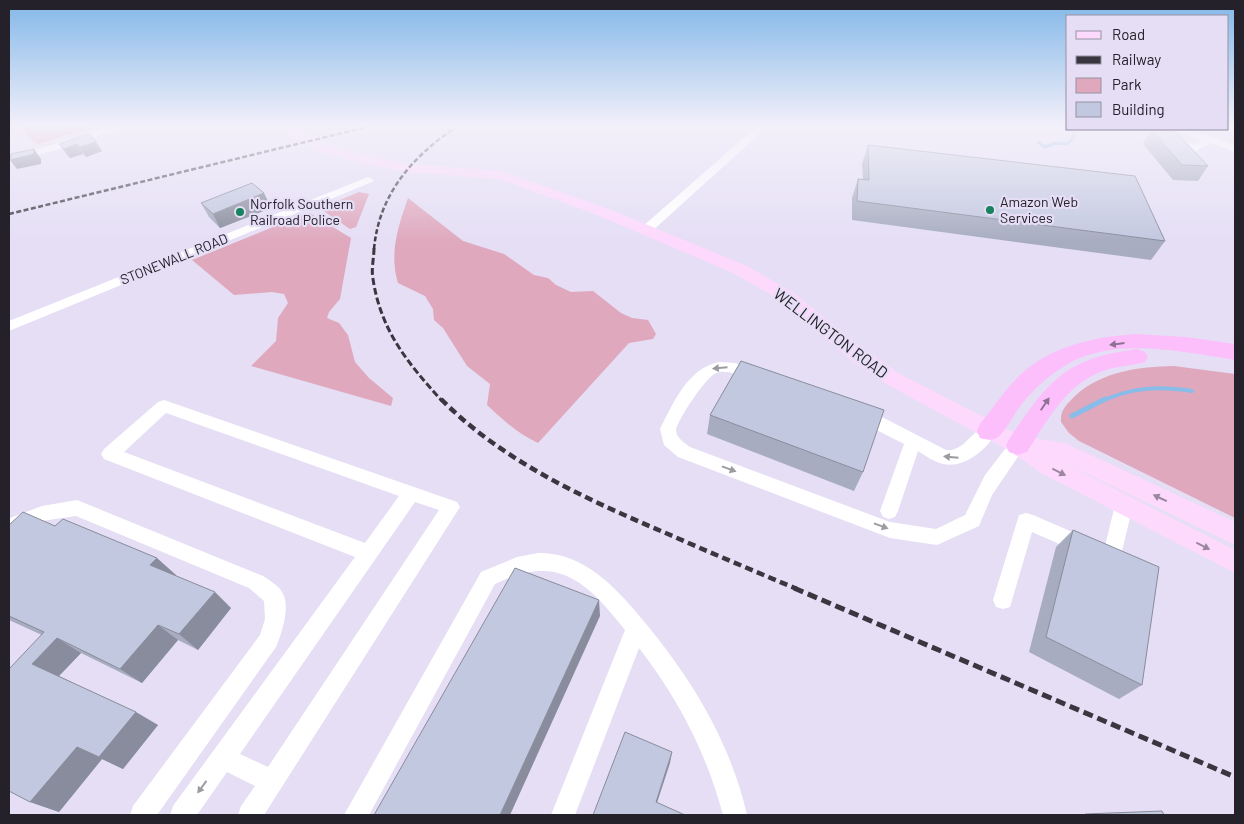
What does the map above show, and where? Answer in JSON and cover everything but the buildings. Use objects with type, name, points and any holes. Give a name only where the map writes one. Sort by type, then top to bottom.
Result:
[{"type":"highway","points":[[988,431],[1027,383],[1040,371],[1054,362],[1084,350],[1113,344],[1149,342],[1192,344],[1235,352]]},
{"type":"highway","points":[[1018,445],[1059,387],[1070,378],[1097,364],[1126,358],[1181,355],[1235,364]]},
{"type":"main road","name":"WELLINGTON ROAD","points":[[396,165],[501,175]]},
{"type":"main road","name":"WELLINGTON ROAD","points":[[478,165],[491,169],[501,175],[646,230],[741,270],[788,297],[878,370],[988,431],[1018,445],[1049,467],[1235,562]]},
{"type":"main road","name":"WELLINGTON ROAD","points":[[1018,445],[1057,449],[1235,534]]},
{"type":"street","points":[[646,230],[719,165]]},
{"type":"street","name":"STONEWALL ROAD","points":[[9,326],[368,180]]},
{"type":"street","points":[[773,381],[732,368],[713,368],[702,374],[668,428],[670,440],[684,452],[890,530],[937,537],[972,520],[979,501],[990,481],[1018,445]]},
{"type":"street","points":[[250,815],[451,507],[164,406],[110,454],[368,553]]},
{"type":"street","points":[[845,409],[878,422],[943,457],[953,459],[960,458],[988,431]]},
{"type":"street","points":[[889,511],[913,442]]},
{"type":"street","points":[[182,815],[411,493]]},
{"type":"street","points":[[1003,600],[1026,521],[1112,558],[1124,506]]},
{"type":"street","points":[[9,528],[20,520],[54,510],[77,508],[256,582],[274,597],[275,619],[269,640],[142,815]]},
{"type":"street","points":[[356,815],[488,578],[507,568],[543,561],[567,565],[599,586],[664,662],[703,725],[722,772],[735,815]]},
{"type":"street","points":[[563,815],[636,628]]},
{"type":"street","points":[[223,758],[272,782]]},
{"type":"green space","points":[[359,192],[369,194],[356,227],[350,229],[325,212],[324,209],[330,204]]},
{"type":"green space","points":[[408,198],[463,241],[504,254],[534,275],[548,278],[556,285],[571,292],[593,291],[621,313],[632,318],[648,320],[656,334],[653,339],[629,343],[538,443],[511,426],[487,405],[490,384],[467,366],[443,328],[434,320],[433,309],[425,296],[398,283],[394,261],[396,240]]},
{"type":"green space","points":[[310,213],[351,238],[340,299],[329,312],[327,318],[339,323],[348,335],[355,362],[369,378],[393,398],[391,406],[251,366],[276,341],[278,318],[288,303],[284,294],[272,292],[234,295],[192,260]]},
{"type":"green space","points":[[1174,366],[1235,374],[1235,518],[1079,441],[1069,433],[1061,422],[1063,411],[1067,405],[1075,396],[1097,381],[1134,369]]},
{"type":"waterway","points":[[1102,401],[1135,390],[1168,388],[1192,391]]},
{"type":"waterway","points":[[1072,416],[1105,399]]},
{"type":"railway","points":[[9,214],[209,165]]},
{"type":"railway","points":[[374,249],[377,229],[383,211],[400,179],[411,165]]},
{"type":"railway","points":[[374,248],[373,279],[382,315],[397,345],[442,401]]},
{"type":"railway","points":[[441,399],[491,442],[577,493],[797,589]]},
{"type":"railway","points":[[794,588],[1235,777]]},
{"type":"place","name":"Amazon Web Services","points":[[990,210]]},
{"type":"place","name":"Norfolk Southern Railroad Police","points":[[240,212]]}]
